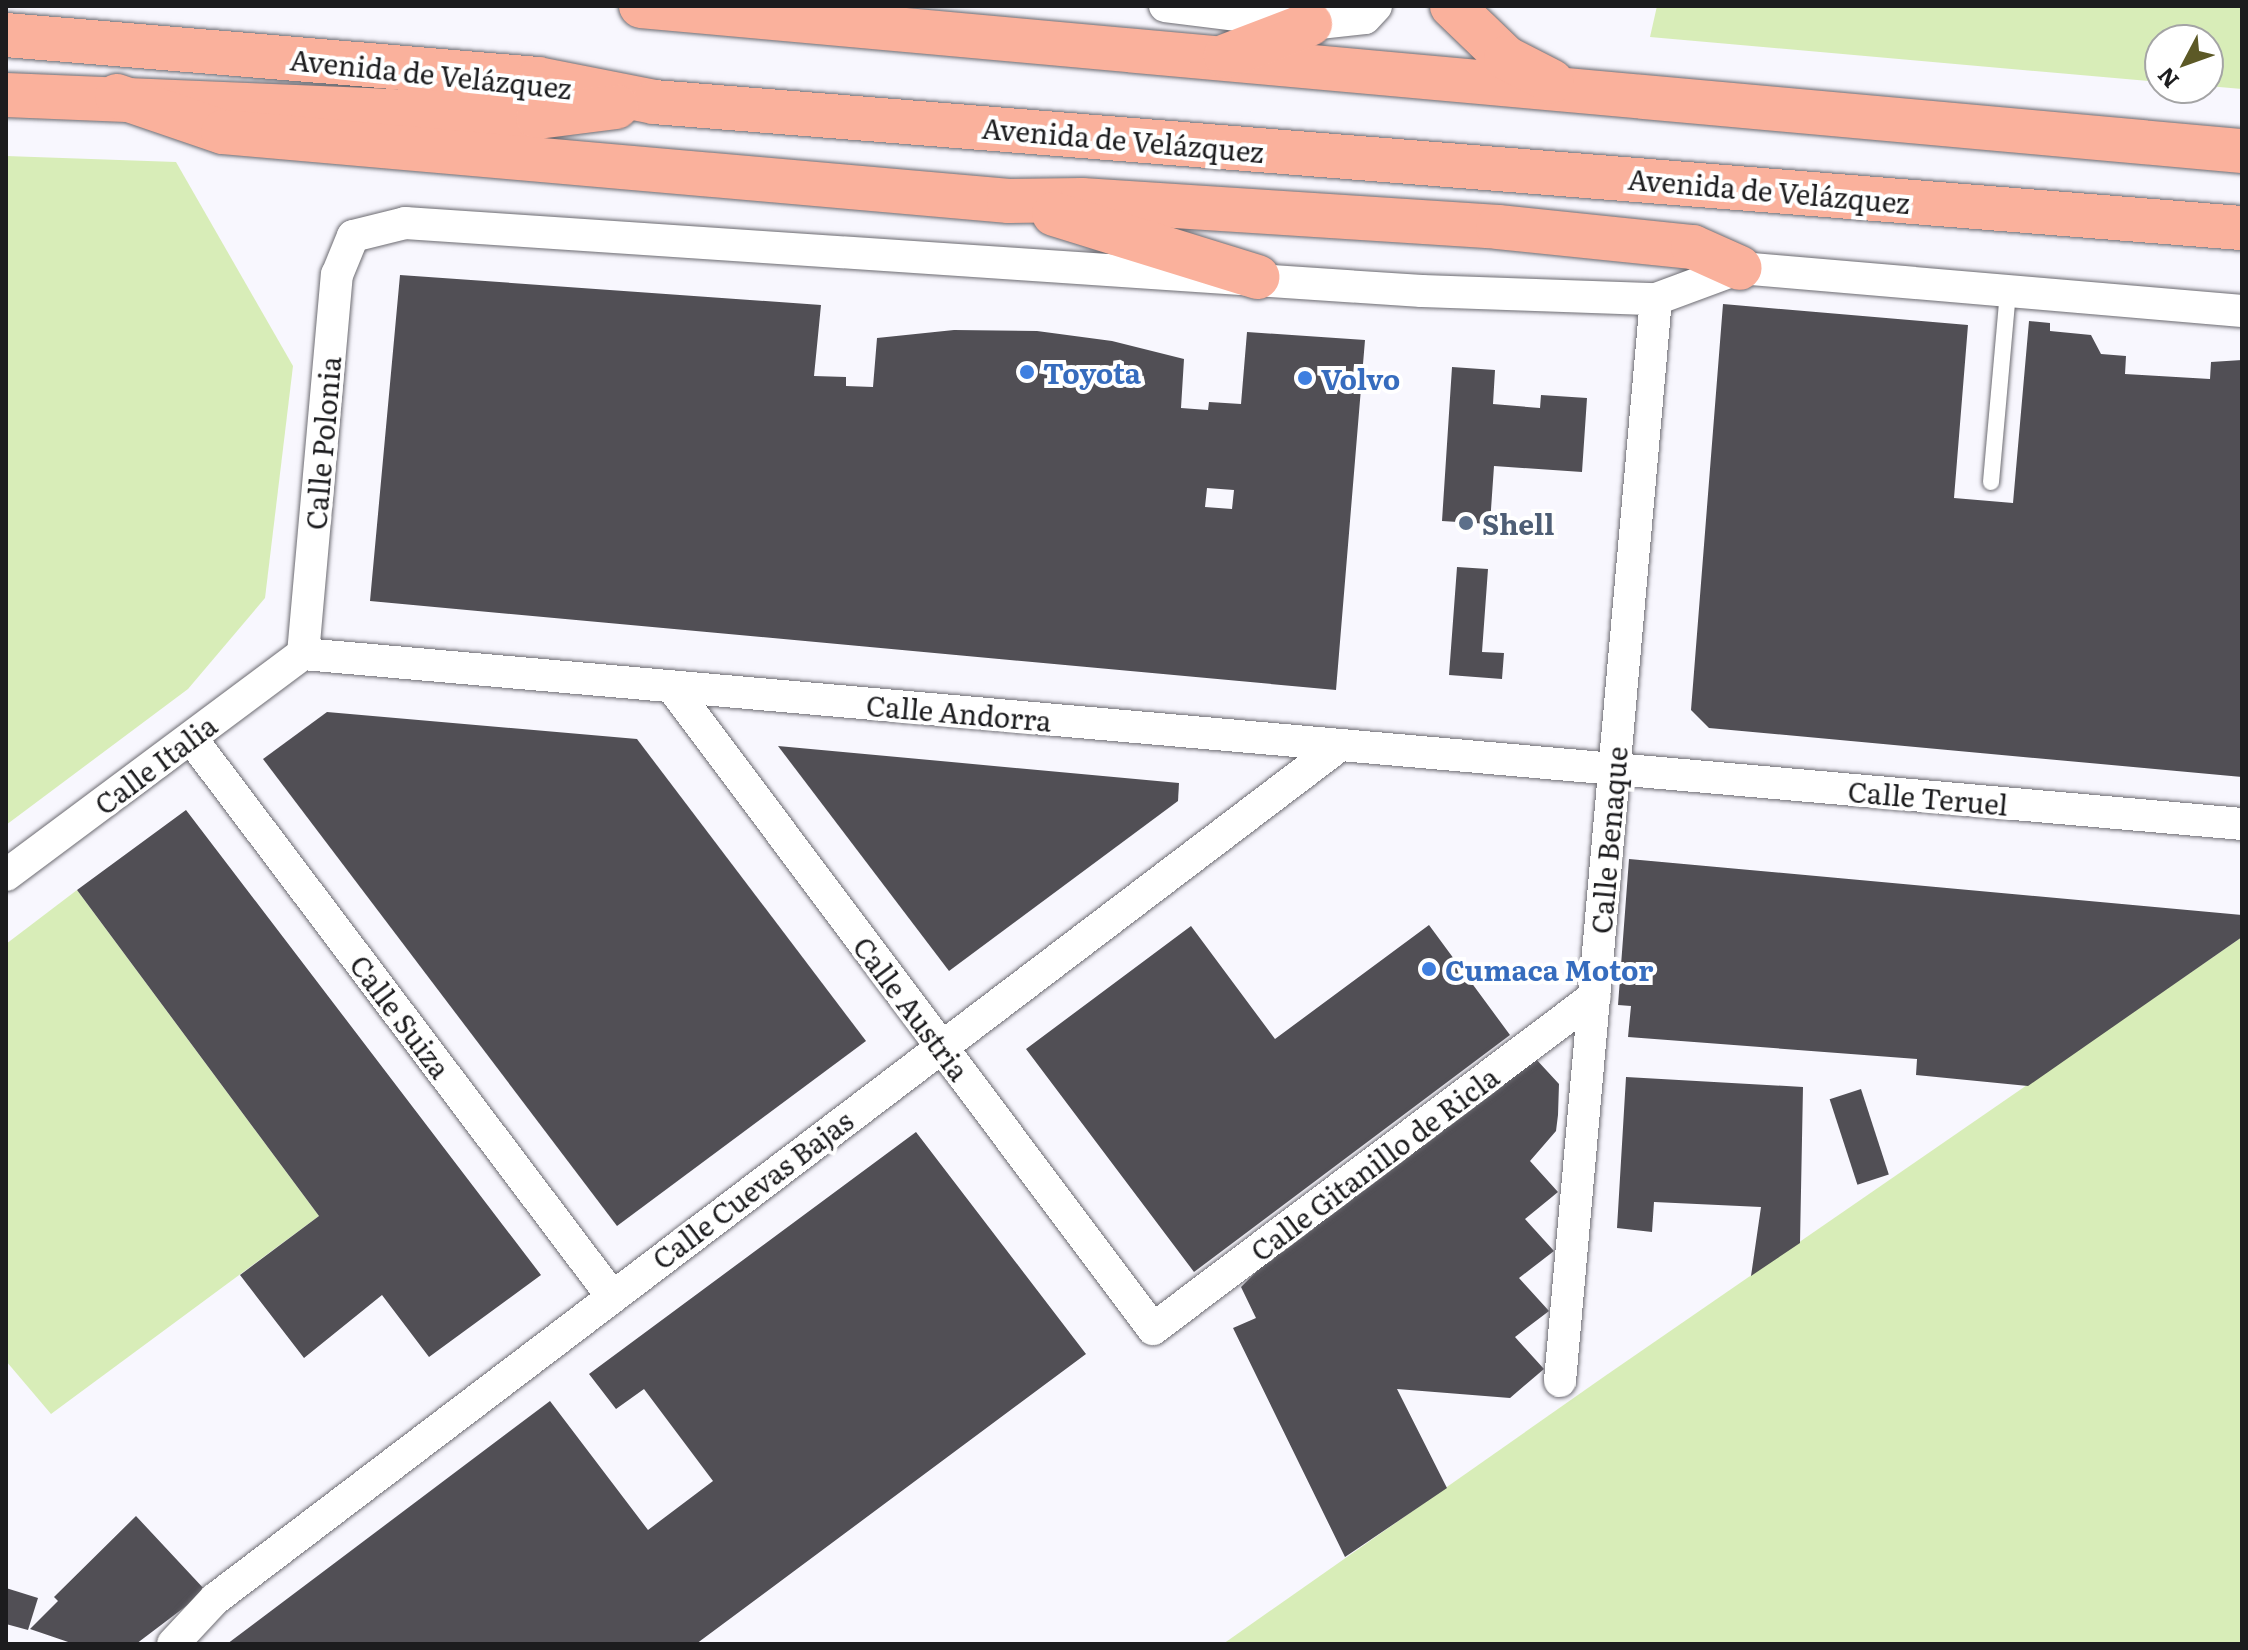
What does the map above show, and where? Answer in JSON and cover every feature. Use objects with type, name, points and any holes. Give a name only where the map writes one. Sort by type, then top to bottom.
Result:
[{"type":"highway","points":[[641,6],[2242,151]]},
{"type":"highway","points":[[1452,6],[1506,58],[1568,90]]},
{"type":"highway","points":[[1218,60],[1310,24]]},
{"type":"highway","name":"Avenida de Velázquez","points":[[6,35],[538,79],[654,102],[2242,228]]},
{"type":"highway","points":[[6,95],[117,96],[538,117],[654,102]]},
{"type":"highway","points":[[117,96],[223,132],[1009,201],[1082,200],[1498,227],[1693,247],[1740,268]]},
{"type":"highway","points":[[1009,201],[1257,277]]},
{"type":"highway","points":[[2157,221],[2242,256]]},
{"type":"street","points":[[1165,6],[1310,24],[1365,18],[1376,6]]},
{"type":"street","name":"Calle Polonia","points":[[303,654],[337,275],[353,236],[405,223],[1257,277]]},
{"type":"street","points":[[1257,277],[1422,291],[1656,299],[1740,268],[2242,311]]},
{"type":"street","name":"Calle Benaque","points":[[1560,1381],[1656,299]]},
{"type":"street","name":"Calle Andorra","points":[[303,654],[1614,770]]},
{"type":"street","name":"Calle Italia","points":[[6,875],[303,654]]},
{"type":"street","name":"Calle Austria","points":[[672,687],[1153,1329]]},
{"type":"street","name":"Calle Suiza","points":[[191,738],[611,1295]]},
{"type":"street","name":"Calle Cuevas Bajas","points":[[173,1644],[215,1599],[611,1295],[1340,745]]},
{"type":"street","name":"Calle Teruel","points":[[1614,770],[2242,824]]},
{"type":"street","name":"Calle Gitanillo de Ricla","points":[[1153,1329],[1595,996]]},
{"type":"lane","points":[[1991,482],[2008,291]]},
{"type":"green space","points":[[1657,6],[2242,6],[2242,89],[2224,87],[2224,24],[2144,24],[2144,81],[1650,37]]},
{"type":"green space","points":[[6,156],[176,162],[293,366],[265,598],[188,689],[6,825]]},
{"type":"green space","points":[[77,890],[319,1216],[51,1414],[6,1361],[6,944]]},
{"type":"green space","points":[[2242,937],[2242,1644],[1223,1644],[1605,1376]]},
{"type":"building","points":[[400,275],[821,305],[814,376],[846,377],[846,386],[873,387],[877,338],[954,330],[1037,331],[1112,341],[1184,359],[1181,408],[1208,410],[1209,402],[1241,404],[1247,332],[1365,340],[1336,690],[370,601]],"holes":[[[1207,488],[1234,490],[1232,509],[1205,507]]]},
{"type":"building","points":[[1723,304],[1968,325],[1954,498],[2013,503],[2029,321],[2050,323],[2050,331],[2091,335],[2101,354],[2126,356],[2125,374],[2210,379],[2211,362],[2242,360],[2242,777],[1709,728],[1691,710]]},
{"type":"building","points":[[1452,367],[1495,370],[1493,404],[1540,408],[1541,395],[1587,398],[1582,472],[1494,466],[1490,524],[1442,521]]},
{"type":"building","points":[[1457,567],[1488,569],[1482,652],[1504,653],[1502,679],[1449,675]]},
{"type":"building","points":[[327,712],[637,739],[866,1041],[617,1226],[263,759]]},
{"type":"building","points":[[778,746],[1179,783],[1178,801],[949,971]]},
{"type":"building","points":[[186,810],[541,1275],[429,1357],[382,1295],[304,1358],[240,1275],[319,1216],[77,890]]},
{"type":"building","points":[[1629,859],[2242,915],[2242,937],[2028,1086],[1916,1075],[1917,1059],[1628,1037],[1631,1006],[1618,1005]]},
{"type":"building","points":[[1429,925],[1510,1035],[1194,1272],[1026,1049],[1191,926],[1275,1039]]},
{"type":"building","points":[[1535,1058],[1559,1084],[1558,1115],[1556,1131],[1530,1161],[1558,1192],[1525,1219],[1554,1251],[1519,1278],[1549,1311],[1515,1337],[1544,1369],[1510,1398],[1397,1389],[1447,1488],[1345,1557],[1233,1328],[1256,1318],[1241,1287],[1270,1258]]},
{"type":"building","points":[[1626,1077],[1803,1087],[1800,1243],[1751,1276],[1761,1207],[1654,1202],[1652,1232],[1617,1228]]},
{"type":"building","points":[[1861,1089],[1889,1175],[1857,1185],[1830,1099]]},
{"type":"building","points":[[916,1132],[1086,1354],[696,1644],[227,1644],[550,1401],[648,1530],[713,1481],[644,1389],[616,1409],[589,1374]]},
{"type":"building","points":[[136,1516],[206,1591],[136,1644],[74,1644],[30,1629],[58,1601],[54,1597]]},
{"type":"building","points":[[6,1588],[38,1598],[28,1630],[6,1624]]},
{"type":"place","name":"Toyota","points":[[1027,372]]},
{"type":"place","name":"Volvo","points":[[1305,378]]},
{"type":"place","name":"Shell","points":[[1466,523]]},
{"type":"place","name":"Cumaca Motor","points":[[1429,969]]}]
